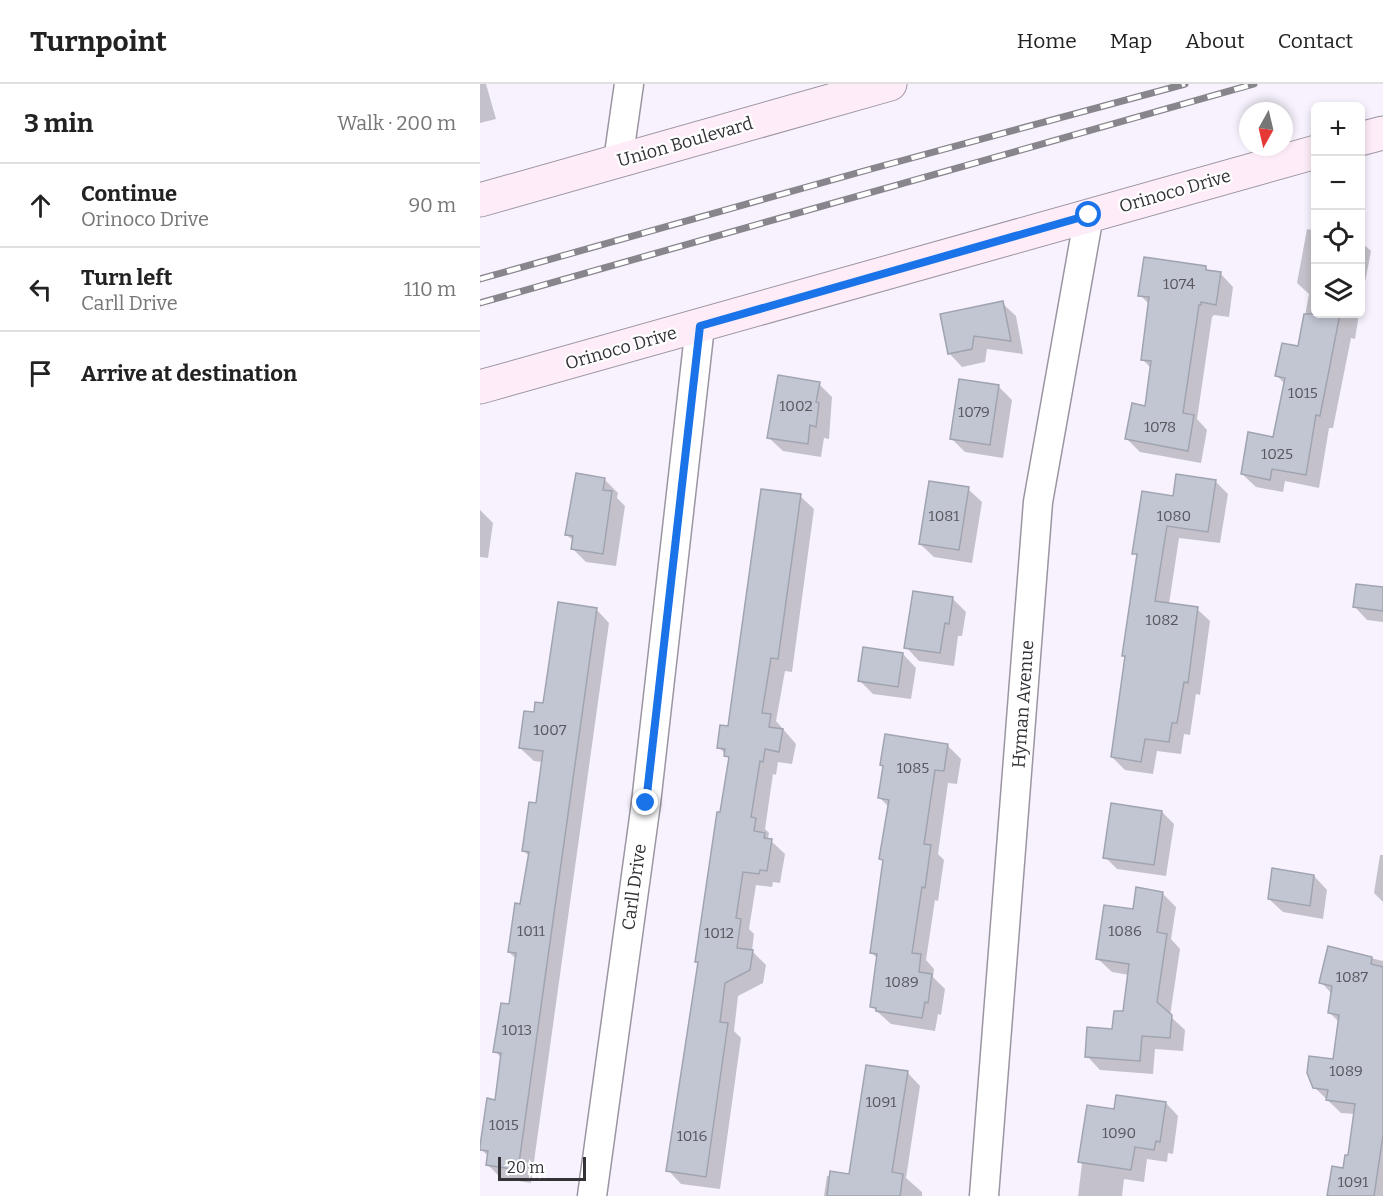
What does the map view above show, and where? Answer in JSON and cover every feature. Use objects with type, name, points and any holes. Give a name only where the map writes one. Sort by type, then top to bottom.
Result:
[{"type":"street","points":[[618,161],[629,84]]},
{"type":"street","name":"Union Boulevard","points":[[480,200],[890,84]]},
{"type":"street","points":[[1365,138],[1383,133]]},
{"type":"street","name":"Orinoco Drive","points":[[480,387],[1311,153]]},
{"type":"street","name":"Hyman Avenue","points":[[984,1196],[1038,502],[1089,215]]},
{"type":"street","name":"Carll Drive","points":[[592,1196],[646,803],[700,326]]},
{"type":"building","points":[[1144,257],[1206,266],[1206,270],[1221,272],[1216,305],[1201,302],[1199,305],[1183,413],[1194,415],[1188,451],[1125,439],[1132,403],[1145,406],[1151,361],[1141,360],[1149,297],[1138,296]]},
{"type":"building","points":[[1003,301],[1011,341],[974,336],[972,349],[948,354],[940,314]]},
{"type":"building","points":[[1304,314],[1311,314],[1311,318],[1339,318],[1320,416],[1316,415],[1306,475],[1272,469],[1270,480],[1241,474],[1248,432],[1273,437],[1285,378],[1275,376],[1282,343],[1298,346]]},
{"type":"building","points":[[778,375],[820,382],[816,402],[819,403],[816,427],[810,425],[808,444],[767,438]]},
{"type":"building","points":[[959,379],[999,385],[990,445],[950,439]]},
{"type":"building","points":[[576,473],[605,478],[603,490],[612,491],[603,554],[571,549],[573,536],[565,535]]},
{"type":"building","points":[[1176,474],[1216,480],[1208,532],[1167,526],[1155,601],[1198,607],[1188,683],[1184,682],[1177,723],[1172,723],[1169,742],[1145,739],[1141,762],[1111,757],[1125,656],[1122,656],[1137,554],[1132,554],[1142,491],[1173,496]]},
{"type":"building","points":[[929,481],[969,487],[959,550],[919,544]]},
{"type":"building","points":[[761,489],[801,494],[778,659],[771,658],[762,713],[771,714],[769,727],[783,729],[779,752],[765,749],[763,762],[760,761],[751,817],[756,818],[754,831],[765,833],[764,838],[772,839],[767,871],[760,870],[759,874],[743,872],[736,918],[741,919],[737,948],[753,950],[750,970],[725,983],[720,1022],[728,1023],[706,1177],[666,1171],[698,962],[695,962],[717,812],[720,812],[729,757],[724,756],[725,749],[717,748],[720,725],[728,726]]},
{"type":"building","points":[[1356,584],[1383,587],[1383,611],[1353,607]]},
{"type":"building","points":[[913,591],[953,597],[949,624],[945,623],[940,653],[904,648]]},
{"type":"building","points":[[558,602],[597,608],[518,1170],[486,1165],[488,1151],[480,1150],[480,1146],[487,1098],[495,1100],[501,1053],[493,1052],[501,1003],[509,1004],[516,953],[508,952],[515,903],[520,904],[529,852],[522,851],[529,802],[536,803],[543,751],[519,748],[524,711],[534,712],[535,702],[543,703]]},
{"type":"building","points":[[863,647],[903,653],[898,687],[858,681]]},
{"type":"building","points":[[885,734],[948,744],[944,771],[935,770],[924,844],[931,845],[912,953],[921,954],[919,972],[932,974],[928,1003],[925,1002],[922,1018],[876,1011],[876,1008],[870,1007],[877,954],[870,953],[883,860],[879,859],[889,800],[878,798]]},
{"type":"building","points":[[1111,803],[1162,811],[1154,865],[1103,858]]},
{"type":"building","points":[[1272,868],[1314,875],[1310,906],[1268,899]]},
{"type":"building","points":[[1136,887],[1163,892],[1157,932],[1167,934],[1157,1002],[1172,1015],[1170,1038],[1142,1036],[1140,1061],[1085,1057],[1087,1027],[1112,1029],[1114,1011],[1123,1011],[1129,964],[1096,959],[1104,905],[1133,909]]},
{"type":"building","points":[[1328,946],[1372,957],[1371,964],[1383,967],[1383,1135],[1374,1196],[1327,1196],[1332,1166],[1343,1168],[1345,1155],[1348,1155],[1355,1104],[1326,1100],[1328,1090],[1313,1088],[1307,1073],[1309,1056],[1333,1059],[1339,1015],[1328,1013],[1332,986],[1319,983]]},
{"type":"building","points":[[866,1065],[908,1071],[892,1172],[903,1174],[900,1196],[827,1196],[830,1171],[849,1174]]},
{"type":"building","points":[[1116,1095],[1166,1102],[1160,1142],[1156,1141],[1154,1150],[1135,1147],[1131,1170],[1078,1162],[1087,1105],[1114,1109]]},
{"type":"railway","points":[[480,279],[1185,84]]},
{"type":"railway","points":[[480,303],[1254,84]]},
{"type":"route","points":[[646,803],[700,326],[1089,215]]}]
